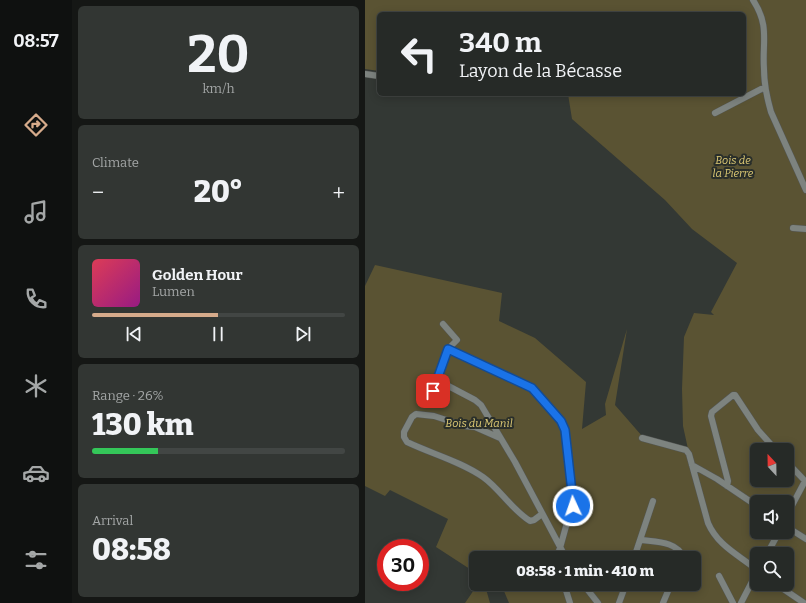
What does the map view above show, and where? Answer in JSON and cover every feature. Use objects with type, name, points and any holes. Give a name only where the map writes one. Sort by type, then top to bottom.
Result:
[{"type":"street","points":[[753,0],[758,8],[764,26],[765,40],[763,68],[765,87],[771,112],[806,190]]},
{"type":"street","points":[[365,74],[377,76]]},
{"type":"street","points":[[715,114],[765,87]]},
{"type":"street","points":[[793,228],[806,229]]},
{"type":"street","points":[[429,402],[448,349],[457,340],[443,324]]},
{"type":"street","points":[[448,349],[532,388],[561,421],[565,430],[573,501],[559,551]]},
{"type":"street","points":[[437,380],[475,400],[481,405],[562,551]]},
{"type":"street","points":[[727,486],[728,481],[711,416],[712,412],[729,397],[735,395],[758,430],[770,443]]},
{"type":"street","points":[[500,438],[475,427],[465,426],[434,416],[415,414],[404,435],[405,440],[409,443],[460,465],[483,477],[506,501],[530,521],[542,514]]},
{"type":"street","points":[[642,438],[686,450],[689,454],[708,523],[716,537],[727,549],[750,566]]},
{"type":"street","points":[[692,465],[750,501]]},
{"type":"street","points":[[794,470],[805,482],[794,502]]},
{"type":"street","points":[[637,551],[653,501]]},
{"type":"street","points":[[794,531],[806,539]]},
{"type":"street","points":[[641,540],[664,543],[673,546],[679,551]]},
{"type":"street","points":[[719,576],[733,603]]},
{"type":"street","points":[[741,603],[750,585]]},
{"type":"street","points":[[566,591],[570,603]]},
{"type":"street","points":[[589,591],[598,603]]},
{"type":"street","points":[[619,603],[623,591]]},
{"type":"street","points":[[663,603],[668,591]]},
{"type":"street","points":[[787,591],[804,603]]},
{"type":"green space","name":"Bois du Manil","points":[[365,0],[806,0],[806,603],[509,603],[504,591],[701,591],[701,551],[469,551],[469,568],[436,547],[448,519],[390,490],[385,496],[365,486],[365,286],[375,265],[502,293],[499,321],[535,338],[586,382],[582,429],[606,415],[605,404],[627,329],[615,405],[642,436],[688,449],[683,426],[682,389],[684,337],[694,313],[714,315],[711,312],[737,263],[692,229],[665,200],[572,119],[568,96],[746,96],[746,12],[377,12],[377,71],[365,69]]},
{"type":"green space","points":[[473,591],[487,591],[490,603],[465,603]]},
{"type":"route","points":[[433,391],[448,349],[536,391],[561,421],[565,430],[573,506]]},
{"type":"park label","name":"Bois de la Pierre","points":[[733,166]]}]
